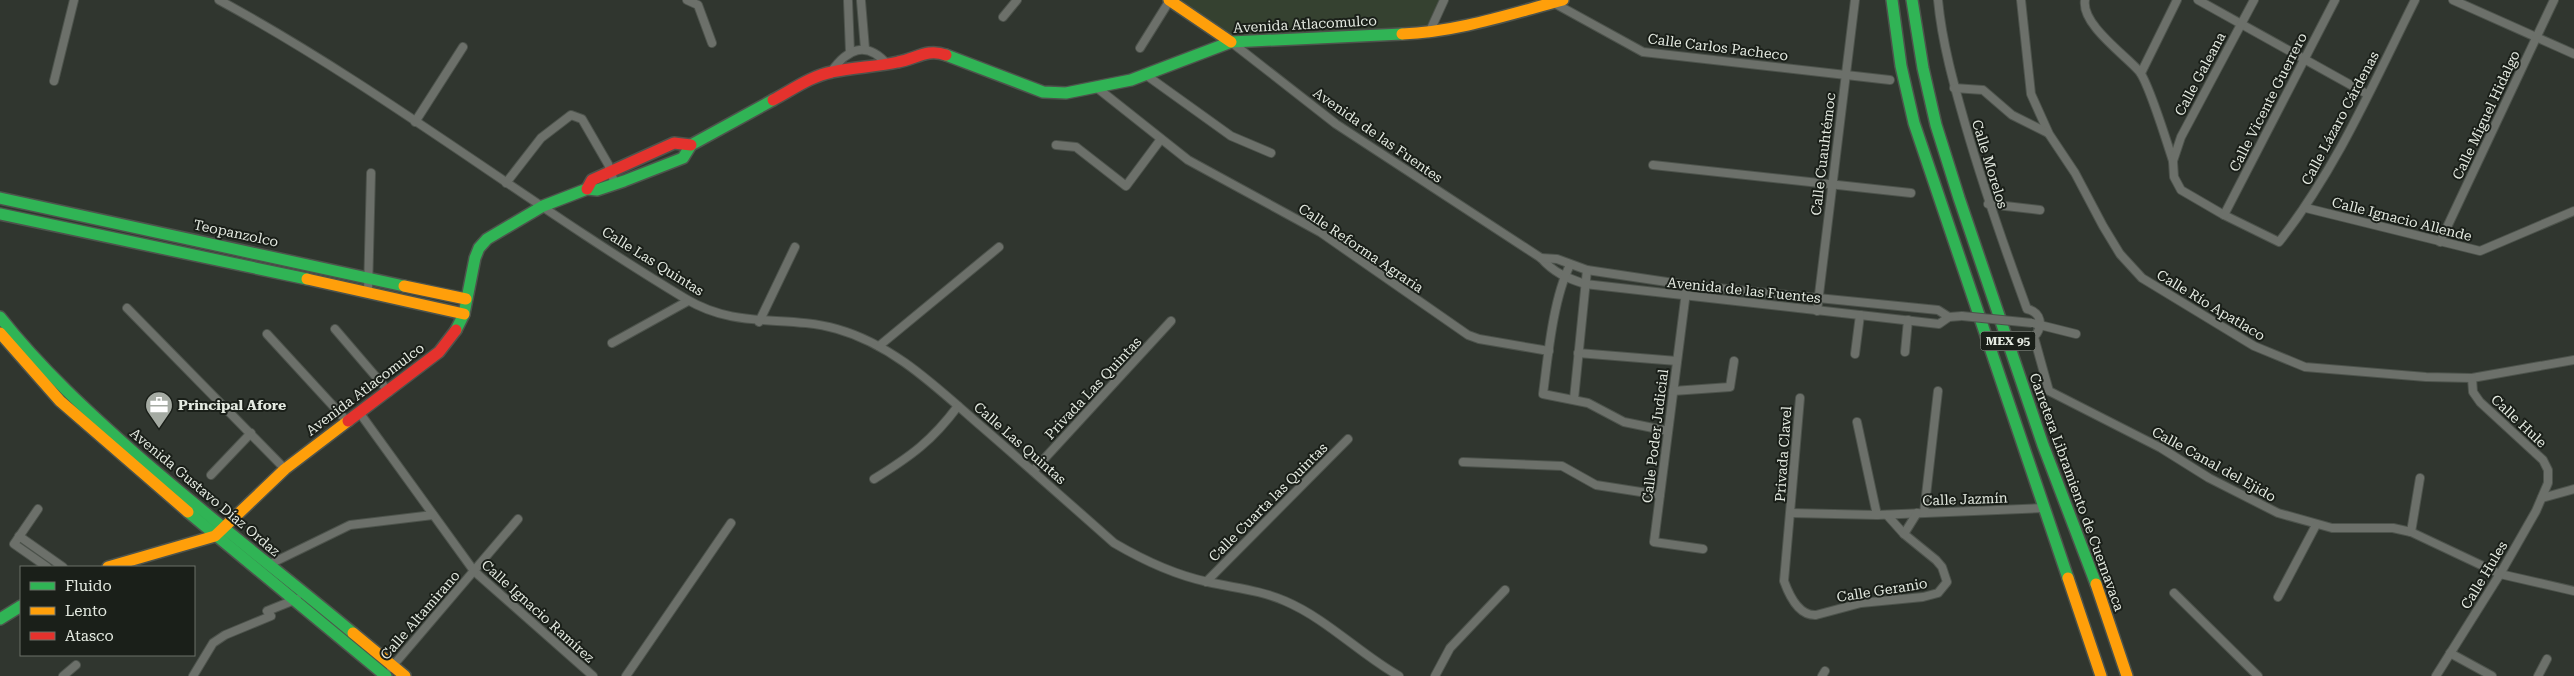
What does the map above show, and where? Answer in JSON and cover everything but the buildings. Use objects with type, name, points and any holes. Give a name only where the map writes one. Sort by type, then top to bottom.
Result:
[{"type":"main road","points":[[1170,0],[1231,42]]},
{"type":"main road","name":"MEX 95","points":[[1892,0],[1901,66],[1914,123],[2044,508],[2073,587],[2101,676]]},
{"type":"main road","name":"Carretera Libramiento de Cuernavaca","points":[[1912,0],[1923,68],[1936,125],[1959,198],[2043,445],[2095,580],[2127,676]]},
{"type":"main road","name":"Avenida Atlacomulco","points":[[111,566],[219,532],[285,469],[346,420],[389,392],[440,352],[453,335],[464,314],[479,248],[487,239],[544,206],[588,189],[597,190],[615,184],[683,158],[691,145],[806,81],[831,72],[887,64],[926,52],[937,52],[1043,92],[1066,93],[1146,75],[1231,42],[1429,33],[1470,25],[1558,1]]},
{"type":"main road","name":"Avenida Atlacomulco","points":[[588,189],[592,180],[674,143],[691,145]]},
{"type":"main road","points":[[3,198],[1,214],[464,314]]},
{"type":"main road","name":"Teopanzolco","points":[[3,198],[368,276],[466,300]]},
{"type":"main road","points":[[176,251],[179,236]]},
{"type":"main road","name":"Avenida Gustavo Díaz Ordaz","points":[[0,317],[63,397]]},
{"type":"main road","name":"Avenida Gustavo Díaz Ordaz","points":[[0,333],[63,397],[219,532],[295,601],[385,675]]},
{"type":"main road","name":"Avenida Gustavo Díaz Ordaz","points":[[219,532],[304,592],[405,676]]},
{"type":"main road","points":[[0,619],[20,607]]},
{"type":"street","points":[[54,81],[74,0]]},
{"type":"street","name":"Calle Las Quintas","points":[[218,0],[281,34],[688,301],[729,318],[836,329],[879,346],[917,371],[1114,543],[1142,560],[1206,582]]},
{"type":"street","points":[[687,0],[701,2],[712,43]]},
{"type":"street","points":[[1003,17],[1017,0]]},
{"type":"street","points":[[1140,48],[1170,0]]},
{"type":"street","points":[[1429,33],[1444,0]]},
{"type":"street","name":"Calle Cuauhtémoc","points":[[1816,311],[1855,0]]},
{"type":"street","name":"Calle Morelos","points":[[1938,0],[1954,88],[1988,204],[2026,309],[2038,315],[2041,325]]},
{"type":"street","name":"Calle Río Apatlaco","points":[[2021,0],[2031,94],[2049,134],[2075,174],[2120,254],[2142,278],[2254,346],[2305,367],[2426,377],[2472,378],[2574,360]]},
{"type":"street","points":[[2085,0],[2084,7],[2100,33],[2141,73],[2173,161],[2174,177],[2181,190],[2224,215]]},
{"type":"street","points":[[2141,73],[2177,0]]},
{"type":"street","points":[[2198,0],[2368,94]]},
{"type":"street","name":"Calle Galeana","points":[[2173,161],[2181,136],[2254,0]]},
{"type":"street","name":"Calle Vicente Guerrero","points":[[2224,215],[2335,0]]},
{"type":"street","name":"Calle Lázaro Cárdenas","points":[[2224,215],[2279,242],[2306,208],[2368,94],[2415,0]]},
{"type":"street","points":[[2453,0],[2574,54]]},
{"type":"street","name":"Calle Miguel Hidalgo","points":[[2440,242],[2554,0]]},
{"type":"street","points":[[850,52],[847,1],[856,3],[862,1],[865,50]]},
{"type":"street","name":"Calle Carlos Pacheco","points":[[1558,1],[1643,52],[1890,80]]},
{"type":"street","name":"Avenida de las Fuentes","points":[[1231,42],[1336,124],[1541,258],[1551,269],[1564,277],[1585,284],[1939,324],[1950,317],[1962,316],[2032,323],[2076,334]]},
{"type":"street","points":[[415,122],[463,47]]},
{"type":"street","points":[[831,72],[843,56],[850,52],[865,50],[874,52],[887,64]]},
{"type":"street","points":[[1146,75],[1231,136],[1270,152]]},
{"type":"street","name":"Calle Reforma Agraria","points":[[1096,87],[1188,160],[1320,232],[1468,335],[1478,340],[1549,351]]},
{"type":"street","points":[[1954,88],[1979,88],[2012,115],[2049,134]]},
{"type":"street","points":[[506,183],[541,138],[570,115],[582,119],[611,171],[615,184]]},
{"type":"street","points":[[1056,145],[1076,147],[1126,186],[1161,139]]},
{"type":"street","points":[[1653,165],[1911,193]]},
{"type":"street","points":[[368,292],[372,173]]},
{"type":"street","points":[[1988,204],[2040,210]]},
{"type":"street","name":"Calle Ignacio Allende","points":[[2306,208],[2480,251],[2574,210]]},
{"type":"street","points":[[759,322],[795,247]]},
{"type":"street","points":[[879,346],[999,247]]},
{"type":"street","name":"Avenida de las Fuentes","points":[[1541,258],[1557,258],[1570,265],[1587,270],[1687,285],[1938,310],[1950,317]]},
{"type":"street","points":[[1570,265],[1564,277],[1549,351],[1543,394],[1574,400],[1605,410],[1624,422],[1668,431]]},
{"type":"street","points":[[1574,400],[1587,270]]},
{"type":"street","name":"Calle Poder Judicial","points":[[1687,285],[1654,542],[1703,549]]},
{"type":"street","points":[[612,343],[688,301]]},
{"type":"street","points":[[127,308],[285,469]]},
{"type":"street","points":[[1856,354],[1860,316]]},
{"type":"street","points":[[1905,352],[1908,320]]},
{"type":"street","name":"Privada Las Quintas","points":[[1033,471],[1172,321]]},
{"type":"street","name":"Calle Canal del Ejido","points":[[2041,325],[2040,331],[2034,337],[2049,391],[2161,448],[2209,478],[2269,509],[2316,525],[2332,528],[2392,528],[2411,532],[2500,574],[2574,591]]},
{"type":"street","points":[[335,329],[389,392]]},
{"type":"street","points":[[267,334],[346,420]]},
{"type":"street","points":[[1578,353],[1677,361]]},
{"type":"street","points":[[1673,391],[1730,387],[1734,361]]},
{"type":"street","name":"Calle Hule","points":[[2472,378],[2473,392],[2480,402],[2543,460],[2548,470],[2548,483]]},
{"type":"street","points":[[1904,534],[1920,513],[1938,391]]},
{"type":"street","name":"Privada Clavel","points":[[1800,398],[1784,581],[1790,595],[1809,615]]},
{"type":"street","points":[[874,479],[914,455],[940,430],[958,406]]},
{"type":"street","name":"Calle Ignacio Ramírez","points":[[359,412],[474,571],[593,676]]},
{"type":"street","points":[[1857,422],[1878,515]]},
{"type":"street","points":[[211,475],[251,433]]},
{"type":"street","name":"Calle Cuarta las Quintas","points":[[1206,582],[1348,439]]},
{"type":"street","points":[[1463,462],[1562,466],[1596,485],[1660,495]]},
{"type":"street","points":[[2411,532],[2420,478]]},
{"type":"street","name":"Calle Hules","points":[[2436,676],[2500,574],[2542,498],[2548,483]]},
{"type":"street","points":[[2542,498],[2574,489]]},
{"type":"street","name":"Calle Jazmín","points":[[1791,513],[1878,515],[2044,508]]},
{"type":"street","points":[[38,510],[14,544],[46,566]]},
{"type":"street","name":"Calle Geranio","points":[[1809,615],[1861,603],[1923,597],[1938,593],[1946,582],[1942,567],[1904,534],[1887,514]]},
{"type":"street","points":[[268,565],[350,525],[433,515]]},
{"type":"street","name":"Calle Altamirano","points":[[385,675],[518,519]]},
{"type":"street","points":[[626,676],[731,523]]},
{"type":"street","points":[[2278,597],[2316,525]]},
{"type":"street","points":[[19,536],[62,566]]},
{"type":"street","points":[[1206,582],[1264,593],[1287,602],[1399,676]]},
{"type":"street","points":[[1435,676],[1450,648],[1505,590]]},
{"type":"street","points":[[192,676],[213,642],[271,616],[268,611],[295,601],[304,592]]},
{"type":"street","points":[[2174,593],[2258,676]]},
{"type":"street","points":[[2450,653],[2492,676]]},
{"type":"street","points":[[2538,676],[2547,659]]},
{"type":"street","points":[[63,676],[76,665]]},
{"type":"shaded area","points":[[1177,0],[1441,0],[1427,32],[1241,42]]},
{"type":"traffic: fast","points":[[1892,0],[1901,66],[1914,123],[2068,578]]},
{"type":"traffic: fast","points":[[1912,0],[1923,68],[1936,125],[2043,445],[2096,584]]},
{"type":"traffic: fast","points":[[946,55],[1043,92],[1066,93],[1131,80],[1231,42],[1402,34]]},
{"type":"traffic: fast","points":[[456,330],[464,314],[475,258],[479,248],[487,239],[543,206],[587,189],[597,190],[624,181],[683,158],[691,145],[773,100]]},
{"type":"traffic: fast","points":[[0,198],[404,286]]},
{"type":"traffic: fast","points":[[0,214],[307,279]]},
{"type":"traffic: fast","points":[[0,317],[49,373],[120,440],[165,480],[353,633]]},
{"type":"traffic: fast","points":[[188,512],[386,676]]},
{"type":"traffic: fast","points":[[0,619],[20,607]]},
{"type":"traffic: slow","points":[[1169,0],[1231,42]]},
{"type":"traffic: slow","points":[[1402,34],[1423,33],[1463,26],[1563,0]]},
{"type":"traffic: slow","points":[[307,279],[464,314]]},
{"type":"traffic: slow","points":[[404,286],[466,299]]},
{"type":"traffic: slow","points":[[0,333],[60,401],[188,512]]},
{"type":"traffic: slow","points":[[111,566],[215,536],[285,469],[348,421]]},
{"type":"traffic: slow","points":[[2068,578],[2101,676]]},
{"type":"traffic: slow","points":[[2096,584],[2127,676]]},
{"type":"traffic: slow","points":[[353,633],[405,676]]},
{"type":"traffic: jam","points":[[773,100],[824,74],[890,64],[927,53],[946,55]]},
{"type":"traffic: jam","points":[[587,189],[592,180],[674,143],[691,145]]},
{"type":"traffic: jam","points":[[348,421],[439,352],[456,330]]},
{"type":"place","name":"Principal Afore","points":[[159,429]]}]
